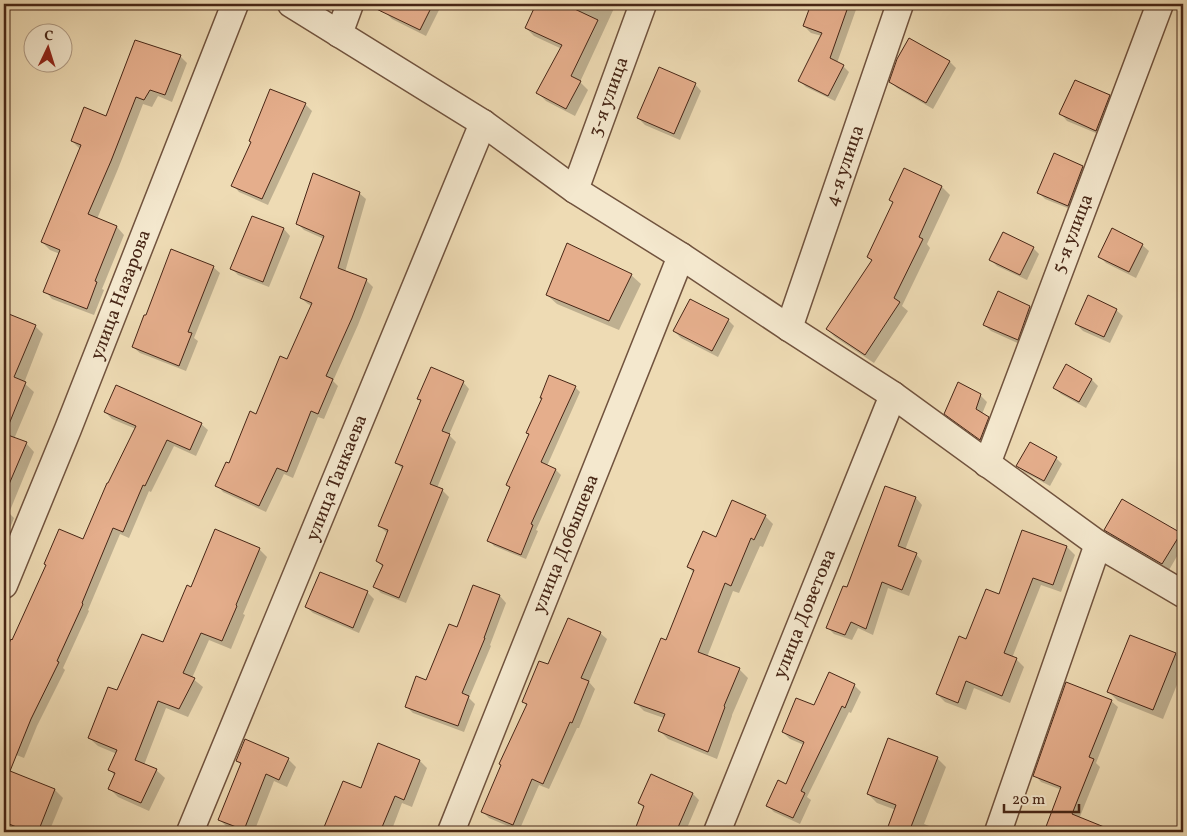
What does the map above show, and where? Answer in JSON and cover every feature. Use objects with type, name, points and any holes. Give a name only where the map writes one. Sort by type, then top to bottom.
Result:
[{"type":"street","name":"улица Назарова","points":[[4,585],[68,429],[235,4]]},
{"type":"street","points":[[291,4],[483,123],[576,190],[681,256],[893,396],[1098,544],[1183,594]]},
{"type":"street","points":[[339,34],[350,4]]},
{"type":"street","name":"3-я улица","points":[[576,190],[643,4]]},
{"type":"street","name":"4-я улица","points":[[789,328],[900,4]]},
{"type":"street","name":"5-я улица","points":[[987,464],[1160,4]]},
{"type":"street","name":"улица Танкаева","points":[[190,832],[483,123]]},
{"type":"street","name":"улица Добышева","points":[[451,832],[681,256]]},
{"type":"street","name":"улица Доветова","points":[[716,832],[893,396]]},
{"type":"street","points":[[998,832],[1098,544]]},
{"type":"building","points":[[366,4],[433,4],[420,30]]},
{"type":"building","points":[[536,4],[564,4],[598,20],[571,76],[581,81],[566,109],[536,93],[562,45],[525,28]]},
{"type":"building","points":[[811,4],[849,4],[830,58],[844,65],[828,96],[798,81],[822,33],[803,26]]},
{"type":"building","points":[[909,38],[950,61],[926,103],[889,82],[897,59]]},
{"type":"building","points":[[135,40],[181,55],[165,95],[150,90],[144,100],[136,97],[88,214],[117,226],[95,281],[97,282],[87,309],[43,292],[60,250],[41,242],[81,145],[71,141],[84,107],[106,116]]},
{"type":"building","points":[[659,67],[696,83],[674,134],[637,118]]},
{"type":"building","points":[[1075,80],[1110,95],[1096,131],[1059,114]]},
{"type":"building","points":[[270,89],[306,103],[262,199],[231,186],[251,142],[249,141]]},
{"type":"building","points":[[1054,153],[1083,166],[1068,206],[1037,193]]},
{"type":"building","points":[[904,168],[942,186],[919,237],[923,239],[894,298],[900,302],[865,355],[826,329],[872,260],[867,257],[893,202],[889,200]]},
{"type":"building","points":[[313,173],[360,192],[338,268],[367,279],[326,376],[333,379],[318,414],[311,411],[287,472],[277,468],[259,506],[215,486],[226,462],[229,463],[250,411],[256,414],[280,356],[287,359],[312,303],[300,298],[324,236],[296,224]]},
{"type":"building","points":[[252,216],[284,228],[263,282],[230,269]]},
{"type":"building","points":[[1112,228],[1143,244],[1129,272],[1098,257]]},
{"type":"building","points":[[1003,232],[1034,247],[1020,275],[989,260]]},
{"type":"building","points":[[567,243],[632,274],[609,321],[546,295]]},
{"type":"building","points":[[171,249],[214,266],[188,332],[192,333],[179,366],[132,347]]},
{"type":"building","points":[[998,291],[1030,306],[1018,340],[983,325]]},
{"type":"building","points":[[1088,295],[1117,309],[1104,337],[1075,324]]},
{"type":"building","points":[[690,299],[729,319],[712,351],[673,331]]},
{"type":"building","points":[[4,312],[36,325],[14,377],[26,382],[5,434],[27,442],[4,496]]},
{"type":"building","points":[[1066,364],[1092,379],[1079,402],[1053,388]]},
{"type":"building","points":[[431,367],[464,381],[442,431],[450,434],[430,484],[443,489],[399,598],[373,587],[383,565],[376,561],[388,530],[378,526],[403,466],[395,463],[421,400],[417,399]]},
{"type":"building","points":[[549,375],[576,386],[541,462],[556,469],[531,524],[533,525],[521,555],[487,541],[510,487],[506,485],[529,434],[526,433],[542,398],[540,398]]},
{"type":"building","points":[[958,382],[981,394],[976,409],[989,417],[980,440],[944,414]]},
{"type":"building","points":[[116,385],[202,423],[190,450],[167,440],[145,486],[143,485],[123,532],[113,528],[83,604],[57,661],[59,662],[31,719],[10,771],[55,789],[38,832],[29,832],[4,822],[4,654],[46,565],[44,564],[59,529],[83,539],[107,483],[136,426],[104,412]]},
{"type":"building","points":[[1030,442],[1057,457],[1044,481],[1016,466]]},
{"type":"building","points":[[885,486],[916,497],[898,546],[917,553],[902,590],[882,582],[866,629],[851,622],[845,635],[826,628],[843,586],[847,587]]},
{"type":"building","points":[[1122,499],[1181,533],[1162,564],[1104,530]]},
{"type":"building","points":[[732,500],[766,515],[754,540],[751,538],[731,586],[725,583],[698,652],[740,668],[708,752],[658,731],[665,714],[634,703],[661,638],[666,640],[694,570],[687,567],[703,531],[716,537]]},
{"type":"building","points":[[215,529],[260,548],[222,641],[201,633],[183,673],[195,678],[179,709],[158,701],[135,760],[157,769],[141,803],[108,789],[115,773],[108,770],[117,750],[88,738],[108,687],[117,690],[142,634],[163,642],[187,585],[191,587]]},
{"type":"building","points":[[1022,530],[1067,546],[1053,585],[1033,578],[1004,653],[1017,658],[1002,696],[966,681],[958,703],[936,694],[959,636],[966,639],[986,589],[999,594]]},
{"type":"building","points":[[320,572],[368,591],[353,628],[305,607]]},
{"type":"building","points":[[473,585],[500,595],[485,638],[462,693],[469,696],[458,726],[405,707],[416,676],[426,680],[449,624],[457,627]]},
{"type":"building","points":[[568,618],[601,632],[581,678],[589,681],[572,723],[570,722],[543,784],[532,779],[513,825],[481,812],[501,765],[499,764],[527,704],[522,702],[539,661],[548,664]]},
{"type":"building","points":[[1130,635],[1176,653],[1153,710],[1107,692]]},
{"type":"building","points":[[829,672],[855,684],[845,708],[842,706],[801,791],[805,793],[793,818],[766,806],[778,780],[786,784],[804,742],[782,732],[796,698],[814,705]]},
{"type":"building","points":[[1066,682],[1112,700],[1089,757],[1094,759],[1072,814],[1114,832],[1044,832],[1061,787],[1033,776]]},
{"type":"building","points":[[888,738],[938,757],[909,832],[886,832],[896,805],[867,794]]},
{"type":"building","points":[[245,739],[289,758],[279,780],[266,774],[244,830],[218,820],[241,763],[236,761]]},
{"type":"building","points":[[378,743],[420,760],[404,800],[395,796],[380,832],[322,832],[343,781],[361,788]]},
{"type":"building","points":[[651,774],[693,793],[676,832],[634,832],[644,806],[638,803]]}]
